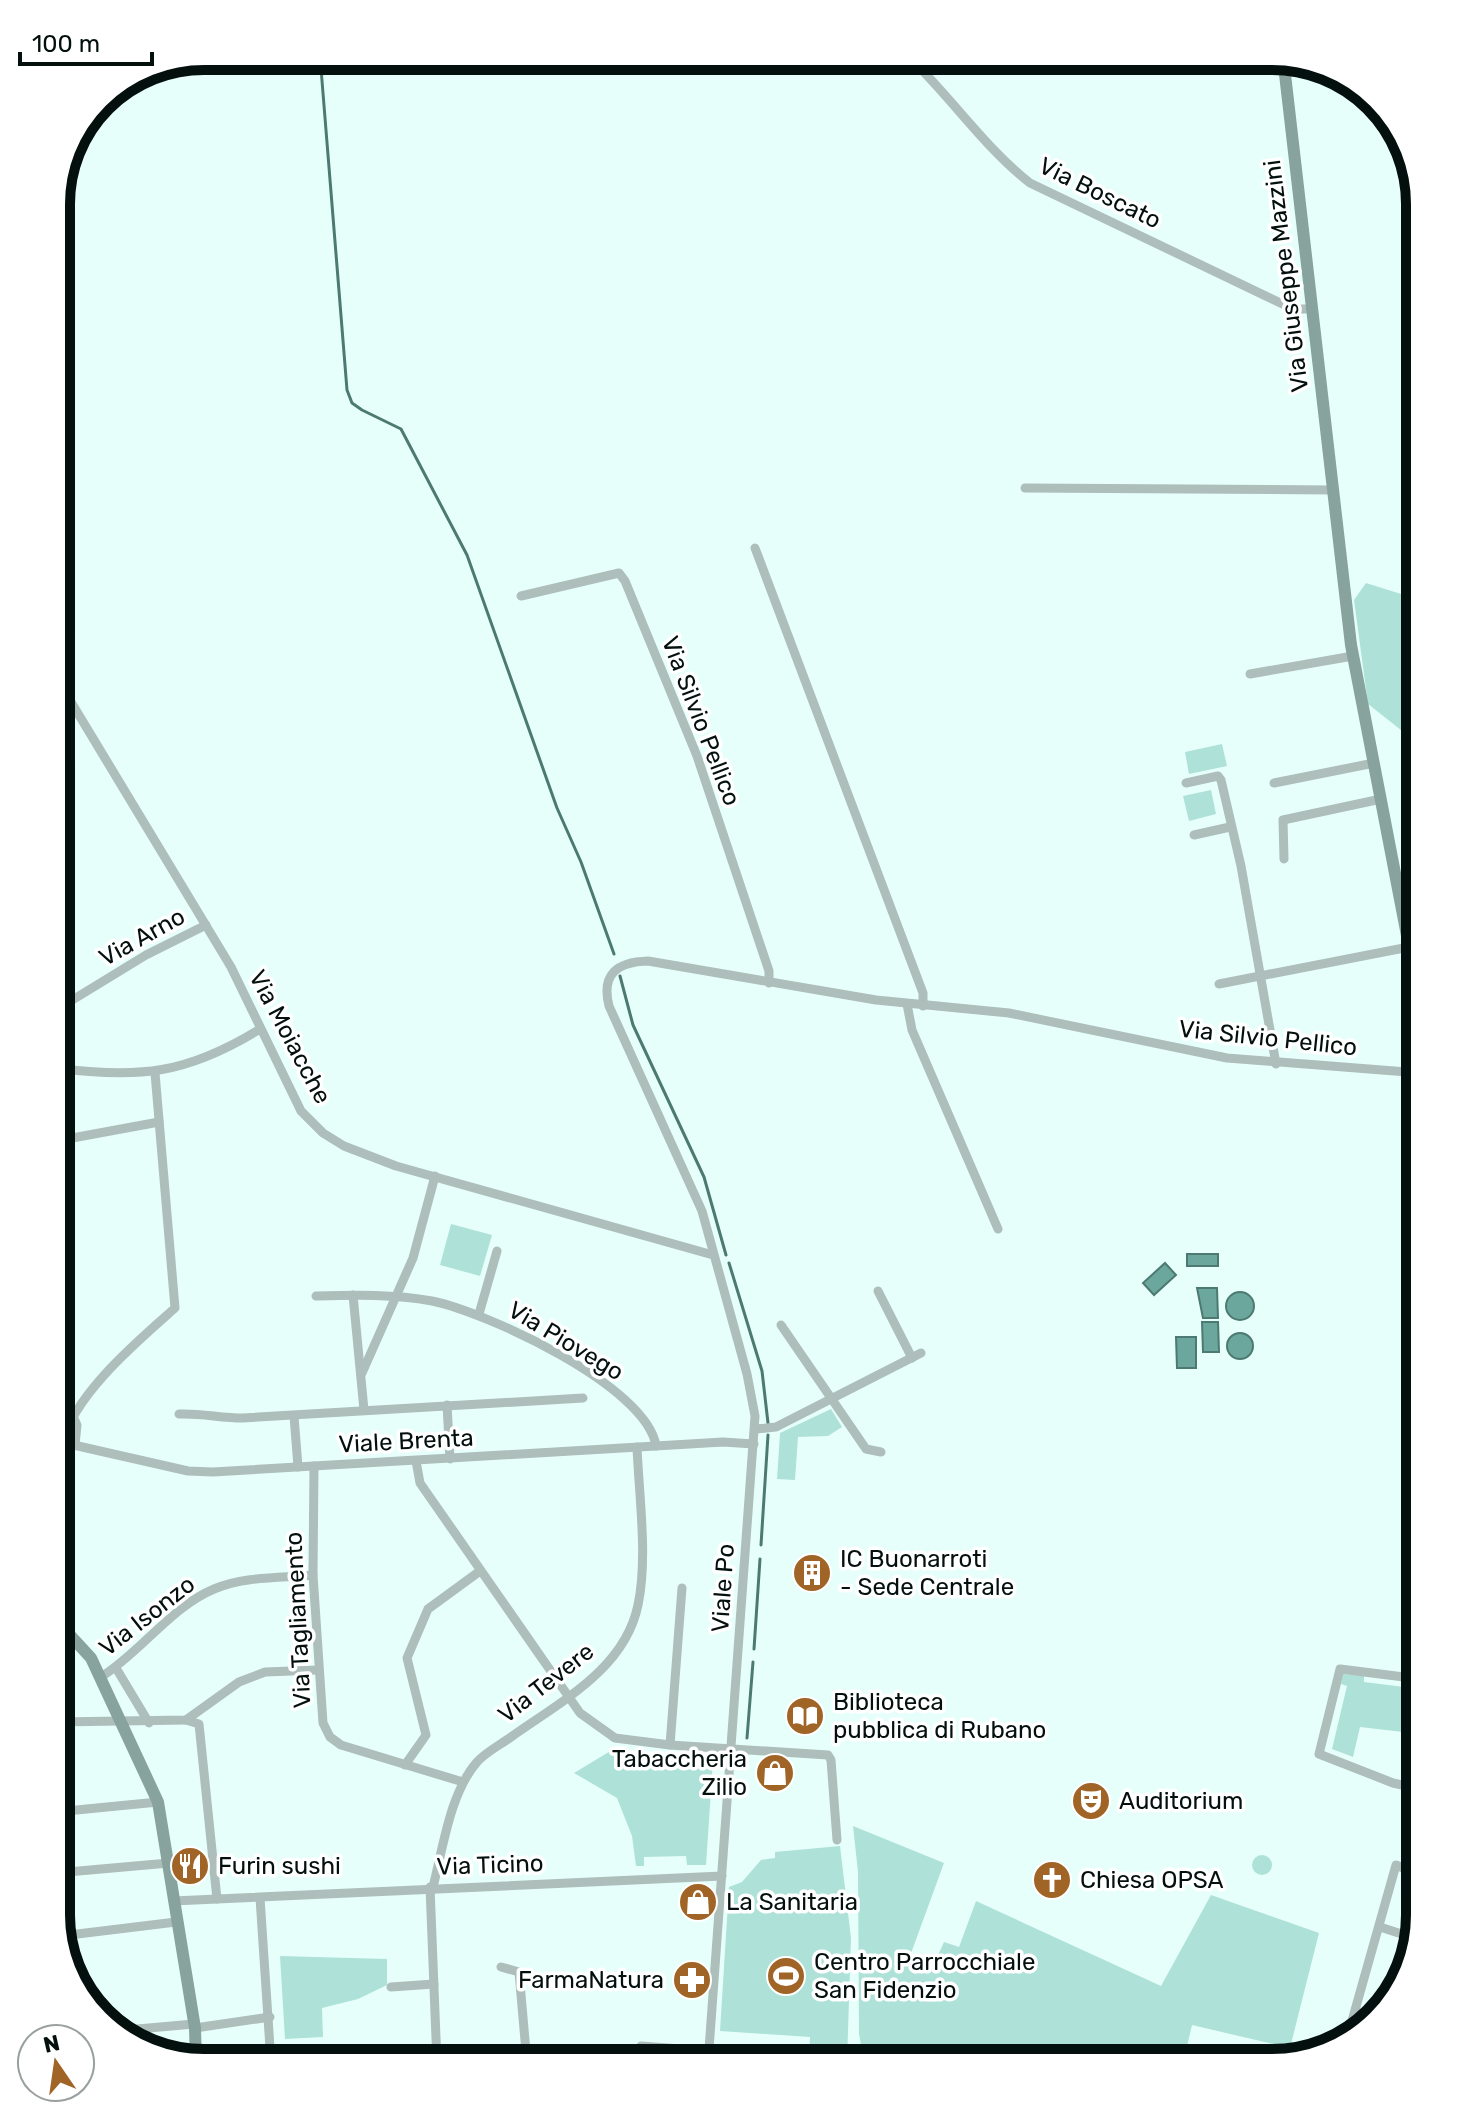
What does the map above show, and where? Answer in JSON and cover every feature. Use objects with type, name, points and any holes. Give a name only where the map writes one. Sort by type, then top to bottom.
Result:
[{"type":"main road","name":"Via Giuseppe Mazzini","points":[[1285,71],[1353,656],[1406,931]]},
{"type":"main road","points":[[70,1635],[91,1658],[158,1802],[195,2026],[196,2049]]},
{"type":"street","name":"Via Boscato","points":[[920,70],[1000,160],[1030,183],[1293,309],[1312,309]]},
{"type":"street","points":[[1025,488],[1333,490]]},
{"type":"street","points":[[755,548],[923,993],[923,1006]]},
{"type":"street","name":"Via Silvio Pellico","points":[[521,596],[619,573],[625,581],[697,756],[769,971],[769,983]]},
{"type":"street","points":[[1250,674],[1353,656]]},
{"type":"street","name":"Via Moiacche","points":[[70,700],[231,967],[301,1111],[323,1133],[374,1158],[679,1248],[713,1255]]},
{"type":"street","points":[[1274,783],[1374,763]]},
{"type":"street","points":[[1186,783],[1218,776],[1276,1064]]},
{"type":"street","points":[[1284,859],[1283,820],[1381,799]]},
{"type":"street","points":[[1194,835],[1230,827]]},
{"type":"street","name":"Via Arno","points":[[70,1001],[146,955],[206,925]]},
{"type":"street","points":[[1219,984],[1406,948]]},
{"type":"street","name":"Via Silvio Pellico","points":[[713,1255],[702,1211],[609,1006],[607,980],[618,966],[648,961],[907,1004],[990,1010],[1187,1052],[1276,1064],[1406,1072]]},
{"type":"street","points":[[907,1004],[912,1030],[998,1229]]},
{"type":"street","points":[[70,1070],[113,1076],[155,1073],[212,1053],[260,1029]]},
{"type":"street","points":[[70,1138],[159,1122],[155,1073]]},
{"type":"street","name":"Viale Brenta","points":[[70,1423],[110,1368],[175,1308],[159,1122]]},
{"type":"street","points":[[362,1373],[413,1258],[435,1176]]},
{"type":"street","name":"Via Moiacche","points":[[679,1248],[709,1242]]},
{"type":"street","name":"Via Piovego","points":[[479,1314],[497,1251]]},
{"type":"street","name":"Viale Po","points":[[709,2049],[756,1429],[747,1374],[713,1255]]},
{"type":"street","points":[[878,1291],[912,1358]]},
{"type":"street","points":[[353,1295],[364,1410]]},
{"type":"street","name":"Via Piovego","points":[[316,1296],[397,1296],[479,1314],[560,1355],[625,1400],[642,1419],[656,1446]]},
{"type":"street","points":[[781,1325],[866,1449],[881,1452]]},
{"type":"street","points":[[756,1429],[776,1427],[921,1353]]},
{"type":"street","points":[[179,1414],[211,1412],[224,1418],[294,1416],[583,1398]]},
{"type":"street","points":[[447,1405],[450,1459]]},
{"type":"street","points":[[70,1414],[78,1431],[75,1445]]},
{"type":"street","points":[[294,1416],[298,1467]]},
{"type":"street","name":"Viale Brenta","points":[[70,1444],[188,1471],[656,1446],[754,1444]]},
{"type":"street","name":"Via Tevere","points":[[436,2049],[431,1887],[463,1782],[479,1760],[569,1697],[599,1673],[621,1647],[638,1606],[641,1577],[637,1447]]},
{"type":"street","points":[[416,1461],[420,1483],[569,1697],[594,1726],[611,1736],[670,1745],[828,1755],[831,1760],[837,1840]]},
{"type":"street","name":"Via Tagliamento","points":[[314,1466],[313,1575],[323,1723],[330,1737],[341,1745],[463,1782]]},
{"type":"street","points":[[405,1765],[426,1735],[407,1658],[428,1609],[480,1571]]},
{"type":"street","name":"Via Isonzo","points":[[101,1677],[116,1668],[191,1602],[214,1589],[242,1581],[313,1575]]},
{"type":"street","points":[[670,1745],[682,1588]]},
{"type":"street","points":[[116,1668],[149,1723]]},
{"type":"street","points":[[1406,1677],[1340,1669],[1319,1754],[1406,1786]]},
{"type":"street","points":[[186,1720],[239,1682],[265,1672],[318,1670]]},
{"type":"street","points":[[70,1721],[120,1719],[149,1723],[186,1720],[199,1724],[217,1899]]},
{"type":"street","points":[[70,1811],[158,1802]]},
{"type":"street","points":[[70,1872],[169,1863]]},
{"type":"street","points":[[1352,2023],[1396,1865],[1406,1869]]},
{"type":"street","name":"Via Ticino","points":[[173,1901],[722,1876]]},
{"type":"street","points":[[260,1898],[271,2049]]},
{"type":"street","points":[[71,1935],[176,1922]]},
{"type":"street","points":[[1380,1927],[1405,1935]]},
{"type":"street","points":[[501,1967],[519,1972],[526,2049]]},
{"type":"street","points":[[391,1987],[434,1984]]},
{"type":"street","points":[[136,2030],[270,2017]]},
{"type":"street","points":[[641,2046],[681,2049]]},
{"type":"shaded area","points":[[1366,583],[1406,596],[1406,734],[1368,704],[1354,600]]},
{"type":"shaded area","points":[[1222,744],[1227,766],[1189,774],[1185,752]]},
{"type":"shaded area","points":[[1211,790],[1216,814],[1189,821],[1183,796]]},
{"type":"shaded area","points":[[451,1224],[492,1235],[480,1276],[440,1265]]},
{"type":"shaded area","points":[[1187,1254],[1218,1254],[1218,1266],[1187,1266]]},
{"type":"shaded area","points":[[1165,1263],[1176,1275],[1154,1295],[1143,1283]]},
{"type":"shaded area","points":[[1197,1288],[1217,1288],[1218,1318],[1203,1318]]},
{"type":"shaded area","points":[[1240,1292],[1250,1296],[1254,1306],[1250,1316],[1240,1320],[1230,1316],[1226,1306],[1230,1296]]},
{"type":"shaded area","points":[[1202,1322],[1218,1322],[1219,1352],[1203,1352]]},
{"type":"shaded area","points":[[1240,1333],[1249,1337],[1253,1346],[1249,1355],[1240,1359],[1231,1355],[1227,1346],[1231,1337]]},
{"type":"shaded area","points":[[1176,1337],[1196,1337],[1196,1368],[1177,1368]]},
{"type":"shaded area","points":[[831,1409],[842,1427],[828,1436],[798,1437],[795,1480],[777,1479],[780,1433]]},
{"type":"shaded area","points":[[1343,1674],[1364,1676],[1364,1682],[1406,1687],[1403,1732],[1360,1727],[1353,1757],[1332,1749],[1347,1686],[1341,1684]]},
{"type":"shaded area","points":[[612,1750],[713,1761],[706,1865],[687,1865],[686,1856],[644,1857],[644,1866],[636,1866],[632,1836],[617,1798],[574,1773]]},
{"type":"shaded area","points":[[853,1826],[944,1863],[910,1956],[934,1964],[944,1942],[959,1947],[976,1901],[1161,1986],[1211,1895],[1319,1933],[1290,2048],[1192,2025],[1186,2049],[869,2049],[861,2045],[859,2034],[858,1872]]},
{"type":"shaded area","name":"Centro Parrocchiale San Fidenzio","points":[[840,1846],[851,1938],[847,2049],[810,2049],[810,2037],[720,2031],[729,1887],[742,1882],[761,1860],[775,1858],[775,1852]]},
{"type":"shaded area","points":[[1262,1855],[1269,1858],[1272,1865],[1269,1872],[1262,1875],[1255,1872],[1252,1865],[1255,1858]]},
{"type":"shaded area","points":[[280,1956],[387,1959],[387,1985],[358,1999],[322,2008],[323,2037],[285,2039]]},
{"type":"waterway","points":[[321,70],[347,390],[352,403],[401,429],[467,555],[557,808],[581,862],[614,954]]},
{"type":"waterway","points":[[620,976],[633,1025],[704,1177],[726,1255]]},
{"type":"waterway","points":[[729,1263],[762,1371],[768,1423]]},
{"type":"waterway","points":[[761,1545],[768,1435]]},
{"type":"waterway","points":[[754,1649],[760,1559]]},
{"type":"waterway","points":[[747,1738],[753,1662]]},
{"type":"place","name":"IC Buonarroti - Sede Centrale","points":[[812,1573]]},
{"type":"place","name":"Biblioteca pubblica di Rubano","points":[[805,1716]]},
{"type":"place","name":"Tabaccheria Zilio","points":[[775,1773]]},
{"type":"place","name":"Auditorium","points":[[1091,1801]]},
{"type":"place","name":"Furin sushi","points":[[190,1866]]},
{"type":"place","name":"Chiesa OPSA","points":[[1052,1880]]},
{"type":"place","name":"La Sanitaria","points":[[698,1902]]},
{"type":"place","name":"Centro Parrocchiale San Fidenzio","points":[[786,1976]]},
{"type":"place","name":"FarmaNatura","points":[[692,1980]]}]
